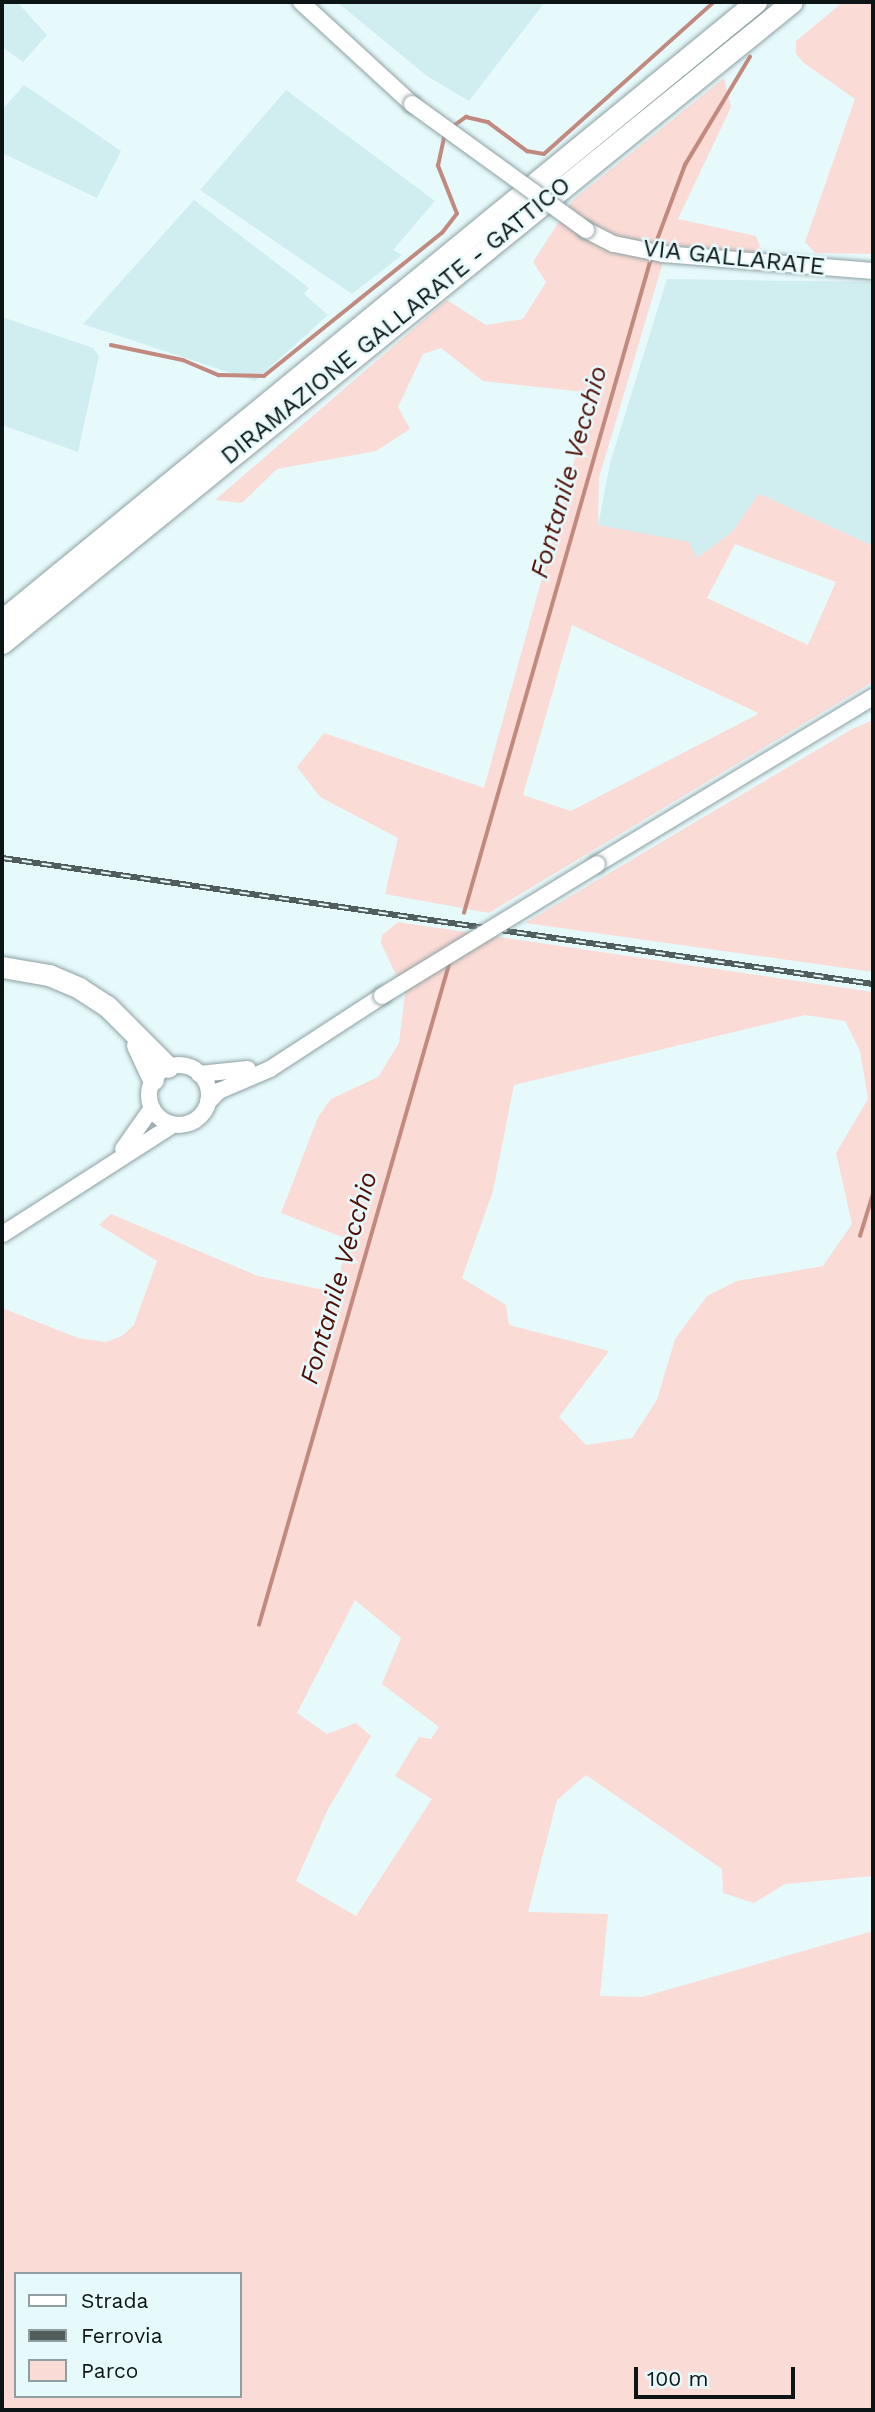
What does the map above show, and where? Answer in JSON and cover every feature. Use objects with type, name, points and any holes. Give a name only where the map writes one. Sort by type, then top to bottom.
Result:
[{"type":"highway","name":"DIRAMAZIONE GALLARATE - GATTICO","points":[[2,620],[756,2]]},
{"type":"highway","name":"DIRAMAZIONE GALLARATE - GATTICO","points":[[2,643],[792,2]]},
{"type":"highway","points":[[2,967],[49,975],[79,988],[130,1030],[161,1074]]},
{"type":"street","name":"VIA GALLARATE","points":[[301,2],[412,104],[586,230],[641,250],[663,254],[873,271]]},
{"type":"street","points":[[3,1234],[173,1125],[198,1118],[219,1091],[270,1069],[382,996],[873,698]]},
{"type":"street","points":[[3,1234],[41,1202],[117,1156],[152,1108],[161,1074],[185,1066],[200,1074],[231,1075],[265,1063],[346,1019]]},
{"type":"street","points":[[200,1074],[208,1102]]},
{"type":"street","points":[[152,1108],[173,1125]]},
{"type":"shaded area","points":[[2,2],[17,2],[47,35],[23,62],[2,47]]},
{"type":"shaded area","points":[[337,2],[545,2],[469,101],[427,76]]},
{"type":"shaded area","points":[[24,85],[121,151],[97,198],[2,153],[2,110]]},
{"type":"shaded area","points":[[286,90],[435,201],[393,250],[402,255],[352,294],[200,190]]},
{"type":"shaded area","points":[[194,200],[309,288],[304,294],[328,315],[255,381],[83,324]]},
{"type":"shaded area","points":[[667,279],[873,282],[873,546],[759,494],[732,532],[697,558],[598,526],[610,463]]},
{"type":"shaded area","points":[[2,317],[93,348],[99,356],[78,452],[2,425]]},
{"type":"green space","points":[[843,2],[873,2],[873,254],[815,253],[805,242],[855,99],[804,63],[796,54],[796,41]]},
{"type":"green space","points":[[724,78],[731,107],[678,219],[756,236],[763,254],[668,245],[599,478],[598,525],[689,542],[697,558],[732,532],[759,494],[873,546],[873,682],[489,913],[385,894],[398,838],[320,797],[297,767],[324,733],[484,788],[593,393],[483,381],[441,348],[423,354],[398,407],[410,429],[376,451],[277,469],[242,503],[215,500],[447,300],[486,325],[523,319],[546,282],[533,262],[573,200]],"holes":[[[735,544],[836,582],[808,645],[707,598]],[[572,625],[758,713],[758,714],[571,811],[523,795]]]},
{"type":"green space","points":[[873,720],[873,972],[525,923],[852,729]]},
{"type":"green space","points":[[398,922],[873,992],[873,1876],[785,1884],[754,1903],[723,1893],[722,1869],[586,1775],[557,1800],[528,1912],[608,1914],[600,1996],[642,1997],[873,1931],[873,2410],[2,2410],[2,1308],[78,1338],[106,1342],[122,1336],[134,1325],[157,1261],[99,1225],[111,1214],[258,1276],[329,1291],[340,1274],[347,1239],[281,1213],[318,1117],[331,1099],[378,1077],[399,1043],[405,994],[381,943],[382,935]],"holes":[[[805,1015],[845,1021],[860,1051],[868,1099],[836,1153],[852,1224],[823,1266],[737,1281],[707,1296],[675,1339],[657,1400],[632,1438],[586,1445],[559,1417],[609,1351],[509,1325],[506,1305],[462,1278],[493,1191],[514,1085]],[[355,1600],[401,1638],[382,1684],[439,1727],[431,1739],[419,1737],[395,1776],[432,1799],[356,1916],[296,1881],[328,1809],[371,1736],[356,1723],[327,1734],[297,1713]]]},
{"type":"waterway","points":[[451,128],[466,117],[488,122],[527,151],[544,154],[714,2]]},
{"type":"waterway","name":"Fontanile Vecchio","points":[[654,248],[685,165],[750,57]]},
{"type":"waterway","points":[[111,345],[183,360],[219,375],[264,376],[442,233],[457,214],[438,166],[445,133]]},
{"type":"waterway","name":"Fontanile Vecchio","points":[[464,913],[652,255]]},
{"type":"waterway","name":"Fontanile Vecchio","points":[[259,1625],[450,961]]},
{"type":"waterway","points":[[860,1236],[873,1194]]},
{"type":"railway","points":[[2,858],[873,984]]}]
